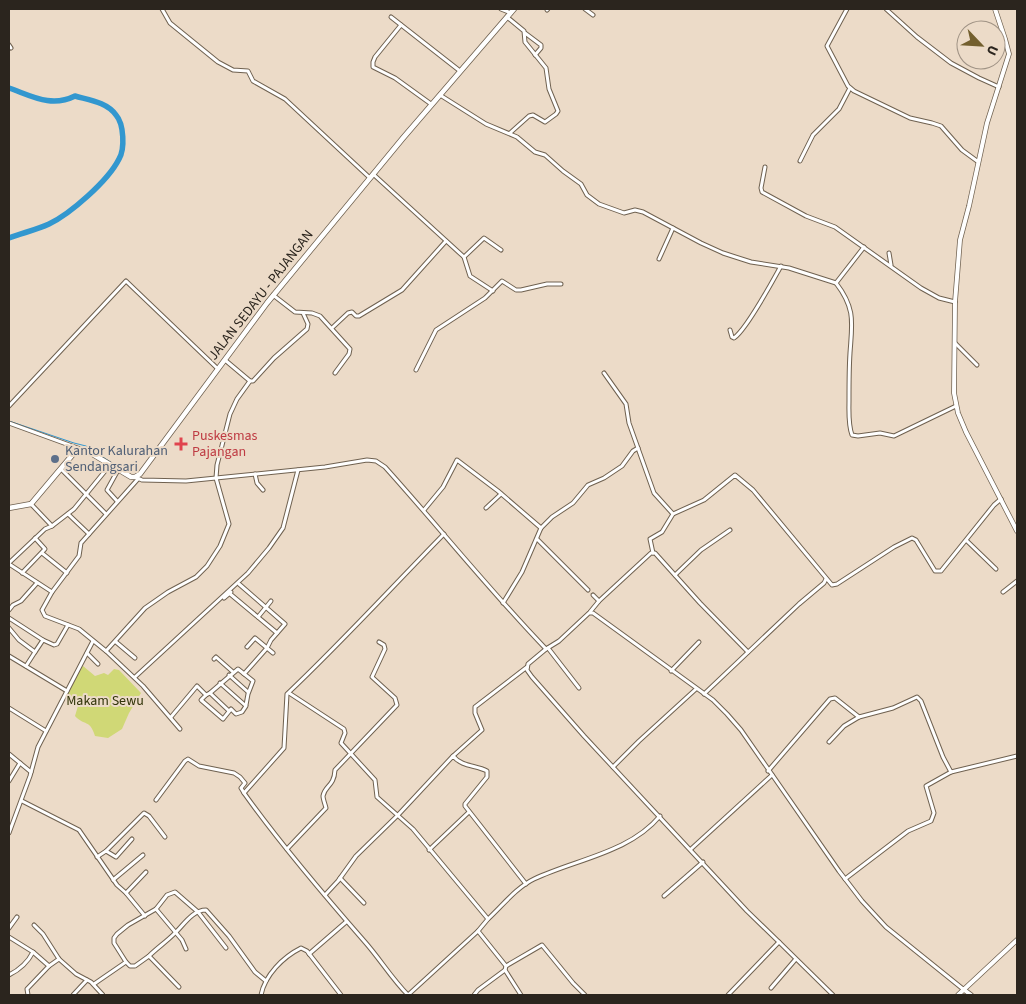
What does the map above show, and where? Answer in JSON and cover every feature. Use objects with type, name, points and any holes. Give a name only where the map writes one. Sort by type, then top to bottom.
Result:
[{"type":"main road","name":"JALAN SEDAYU - PAJANGAN","points":[[136,478],[273,295],[431,104],[512,11]]},
{"type":"main road","points":[[9,508],[31,504],[74,453],[83,450],[94,454],[118,470],[136,478]]},
{"type":"street","points":[[162,9],[170,23],[226,67],[232,70],[248,71],[253,81],[285,99],[464,257],[470,276],[493,291]]},
{"type":"street","points":[[501,9],[512,11]]},
{"type":"street","points":[[585,9],[593,15]]},
{"type":"street","points":[[847,9],[827,46],[850,88],[910,118],[941,126],[959,148],[977,161]]},
{"type":"street","points":[[886,9],[917,37],[951,63],[999,87]]},
{"type":"street","points":[[995,9],[1009,54],[986,122],[960,240],[956,302],[954,393],[956,406],[966,432],[1017,531]]},
{"type":"street","points":[[391,17],[460,71]]},
{"type":"street","points":[[506,18],[541,45],[536,55]]},
{"type":"street","points":[[401,25],[372,62],[373,67],[395,78],[431,104]]},
{"type":"street","points":[[510,133],[529,116],[533,115],[545,122],[558,112],[549,89],[546,68],[525,42],[525,33]]},
{"type":"street","points":[[800,161],[813,135],[839,108],[850,88]]},
{"type":"street","points":[[440,95],[486,124],[510,133],[535,152],[546,155],[581,184],[588,195],[599,204],[624,213],[630,211],[643,212],[722,253],[751,262],[780,266],[836,283],[846,296],[851,310],[849,418],[852,434],[858,436],[880,433],[892,436],[898,435],[956,406]]},
{"type":"street","points":[[765,167],[762,192],[806,216],[835,226],[933,295],[956,302]]},
{"type":"street","points":[[659,259],[672,228]]},
{"type":"street","points":[[464,257],[484,238],[501,250]]},
{"type":"street","points":[[332,328],[348,313],[352,312],[359,316],[398,294],[446,241]]},
{"type":"street","points":[[836,283],[864,247]]},
{"type":"street","points":[[889,253],[891,266]]},
{"type":"street","points":[[730,330],[734,338],[740,333],[762,300],[780,266]]},
{"type":"street","points":[[416,370],[436,330],[493,291],[502,280],[516,290],[547,284],[561,284]]},
{"type":"street","points":[[9,406],[126,281],[218,369]]},
{"type":"street","points":[[273,295],[294,312],[316,314],[332,328],[350,350],[335,373]]},
{"type":"street","points":[[106,651],[145,608],[168,592],[196,577],[212,559],[229,524],[216,478],[217,465],[230,414],[250,381],[253,381],[274,358],[307,329],[308,324],[303,313]]},
{"type":"street","points":[[955,343],[977,365]]},
{"type":"street","points":[[225,360],[250,381]]},
{"type":"street","points":[[604,373],[626,404],[629,423],[654,493],[673,514]]},
{"type":"street","points":[[9,423],[83,450]]},
{"type":"street","points":[[503,602],[522,572],[541,528],[552,517],[573,503],[588,485],[604,478],[622,466],[633,451],[638,448]]},
{"type":"street","points":[[180,729],[135,676],[106,651],[87,635],[45,616],[42,612],[52,592],[78,556],[81,544],[136,478],[142,480],[186,481],[325,467],[367,460],[376,461],[384,467],[424,510],[503,602],[547,648],[579,688]]},
{"type":"street","points":[[424,510],[444,487],[457,460],[541,528]]},
{"type":"street","points":[[52,592],[9,564],[44,529],[52,526],[74,509],[110,465]]},
{"type":"street","points":[[60,470],[106,514]]},
{"type":"street","points":[[117,501],[107,490],[118,470]]},
{"type":"street","points":[[135,676],[243,578],[269,548],[283,528],[298,470]]},
{"type":"street","points":[[255,474],[257,483],[263,490]]},
{"type":"street","points":[[748,652],[700,603],[657,554],[653,552],[650,539],[662,532],[673,514],[700,503],[731,477],[737,475],[757,495],[791,537],[814,561],[832,585],[837,584],[894,547],[912,538],[916,540],[936,570],[940,572],[967,541],[994,505],[1001,499]]},
{"type":"street","points":[[486,508],[501,494]]},
{"type":"street","points":[[31,504],[52,526]]},
{"type":"street","points":[[68,514],[89,534]]},
{"type":"street","points":[[675,575],[701,550],[730,530]]},
{"type":"street","points":[[244,793],[284,748],[286,698],[288,693],[311,672],[444,534]]},
{"type":"street","points":[[22,573],[46,548],[36,538]]},
{"type":"street","points":[[537,539],[588,590]]},
{"type":"street","points":[[967,541],[996,569]]},
{"type":"street","points":[[325,895],[356,856],[398,815],[453,756],[482,730],[474,710],[475,707],[547,648],[559,641],[599,601],[653,552]]},
{"type":"street","points":[[42,553],[67,573]]},
{"type":"street","points":[[704,694],[798,604],[824,583],[826,579]]},
{"type":"street","points":[[224,598],[243,581]]},
{"type":"street","points":[[1003,592],[1017,581]]},
{"type":"street","points":[[9,610],[37,583]]},
{"type":"street","points":[[238,584],[285,624],[244,674]]},
{"type":"street","points":[[229,593],[277,633]]},
{"type":"street","points":[[593,595],[599,601]]},
{"type":"street","points":[[258,617],[271,601]]},
{"type":"street","points":[[589,613],[599,617],[704,694],[727,714],[741,730],[768,771],[862,901],[886,927],[971,995]]},
{"type":"street","points":[[9,618],[43,640],[56,645],[68,625]]},
{"type":"street","points":[[9,628],[19,640],[35,652]]},
{"type":"street","points":[[247,647],[255,638],[273,653]]},
{"type":"street","points":[[26,666],[43,640]]},
{"type":"street","points":[[9,833],[31,773],[35,753],[93,641]]},
{"type":"street","points":[[116,642],[135,658]]},
{"type":"street","points":[[287,849],[326,808],[323,798],[335,780],[335,770],[397,705],[395,698],[372,677],[385,649],[384,645],[379,642]]},
{"type":"street","points":[[671,671],[699,642]]},
{"type":"street","points":[[87,653],[98,664]]},
{"type":"street","points":[[9,656],[67,691]]},
{"type":"street","points":[[214,659],[216,657],[233,672]]},
{"type":"street","points":[[526,667],[537,683],[747,911],[834,995]]},
{"type":"street","points":[[210,693],[229,711],[231,709],[236,714],[242,712],[246,706],[248,692],[253,680],[238,669],[201,700],[223,719],[229,711]]},
{"type":"street","points":[[229,675],[248,692]]},
{"type":"street","points":[[220,683],[246,706]]},
{"type":"street","points":[[171,717],[197,686],[206,695]]},
{"type":"street","points":[[614,767],[638,741],[696,689]]},
{"type":"street","points":[[288,693],[342,727],[345,732],[341,743],[375,780],[378,797],[413,829],[488,920]]},
{"type":"street","points":[[829,742],[844,726],[859,717],[893,708],[916,697],[919,698],[951,772]]},
{"type":"street","points":[[768,771],[830,699],[835,698],[859,717]]},
{"type":"street","points":[[9,708],[46,731]]},
{"type":"street","points":[[9,754],[31,773]]},
{"type":"street","points":[[453,756],[464,764],[487,771],[488,773],[465,804],[469,812],[526,884]]},
{"type":"street","points":[[845,879],[908,831],[931,821],[934,813],[926,786],[951,772],[1017,756]]},
{"type":"street","points":[[156,800],[188,759],[199,766],[238,774],[245,783],[241,788],[244,793],[287,849],[408,995],[526,884],[637,837],[648,830],[660,816]]},
{"type":"street","points":[[9,781],[20,764]]},
{"type":"street","points":[[691,849],[772,775]]},
{"type":"street","points":[[22,800],[79,830],[113,880],[145,916]]},
{"type":"street","points":[[429,850],[469,812]]},
{"type":"street","points":[[97,858],[144,813],[150,816],[165,837]]},
{"type":"street","points":[[106,851],[116,857],[132,840]]},
{"type":"street","points":[[113,880],[143,855]]},
{"type":"street","points":[[664,896],[703,862]]},
{"type":"street","points":[[126,893],[146,872]]},
{"type":"street","points":[[340,878],[364,903]]},
{"type":"street","points":[[226,948],[198,912],[176,892],[167,895],[156,909],[128,925],[114,938],[114,943],[126,962],[135,966],[175,934],[190,917],[198,912],[202,910],[208,911],[255,972],[266,981]]},
{"type":"street","points":[[156,909],[174,930],[175,934],[182,940],[186,949]]},
{"type":"street","points":[[9,928],[17,917]]},
{"type":"street","points":[[309,954],[346,922]]},
{"type":"street","points":[[34,925],[43,934],[60,960],[76,974],[94,984],[103,995]]},
{"type":"street","points":[[478,931],[506,966]]},
{"type":"street","points":[[9,937],[33,952],[49,966]]},
{"type":"street","points":[[958,995],[1017,940]]},
{"type":"street","points":[[728,995],[779,942]]},
{"type":"street","points":[[474,995],[505,970],[506,966],[542,945],[585,995]]},
{"type":"street","points":[[261,995],[266,981],[274,970],[294,952],[304,948],[341,995]]},
{"type":"street","points":[[9,975],[29,959],[33,952]]},
{"type":"street","points":[[149,956],[178,987]]},
{"type":"street","points":[[28,995],[27,989],[49,966],[60,960]]},
{"type":"street","points":[[771,988],[796,960]]},
{"type":"street","points":[[94,984],[126,962]]},
{"type":"street","points":[[505,970],[521,995]]},
{"type":"street","points":[[73,995],[87,980]]},
{"type":"green space","name":"Makam Sewu","points":[[83,666],[95,676],[104,673],[108,675],[114,669],[119,670],[141,693],[122,729],[108,738],[95,736],[89,725],[75,716],[78,706],[76,702],[65,696],[79,669]]},
{"type":"waterway","points":[[9,88],[42,100],[58,101],[75,96],[103,104],[119,119],[123,143],[121,155],[114,168],[98,187],[77,205],[49,224],[9,238]]},
{"type":"waterway","points":[[9,421],[86,446],[112,463]]},
{"type":"place","name":"Puskesmas Pajangan","points":[[181,444]]},
{"type":"place","name":"Kantor Kalurahan Sendangsari","points":[[55,459]]}]
